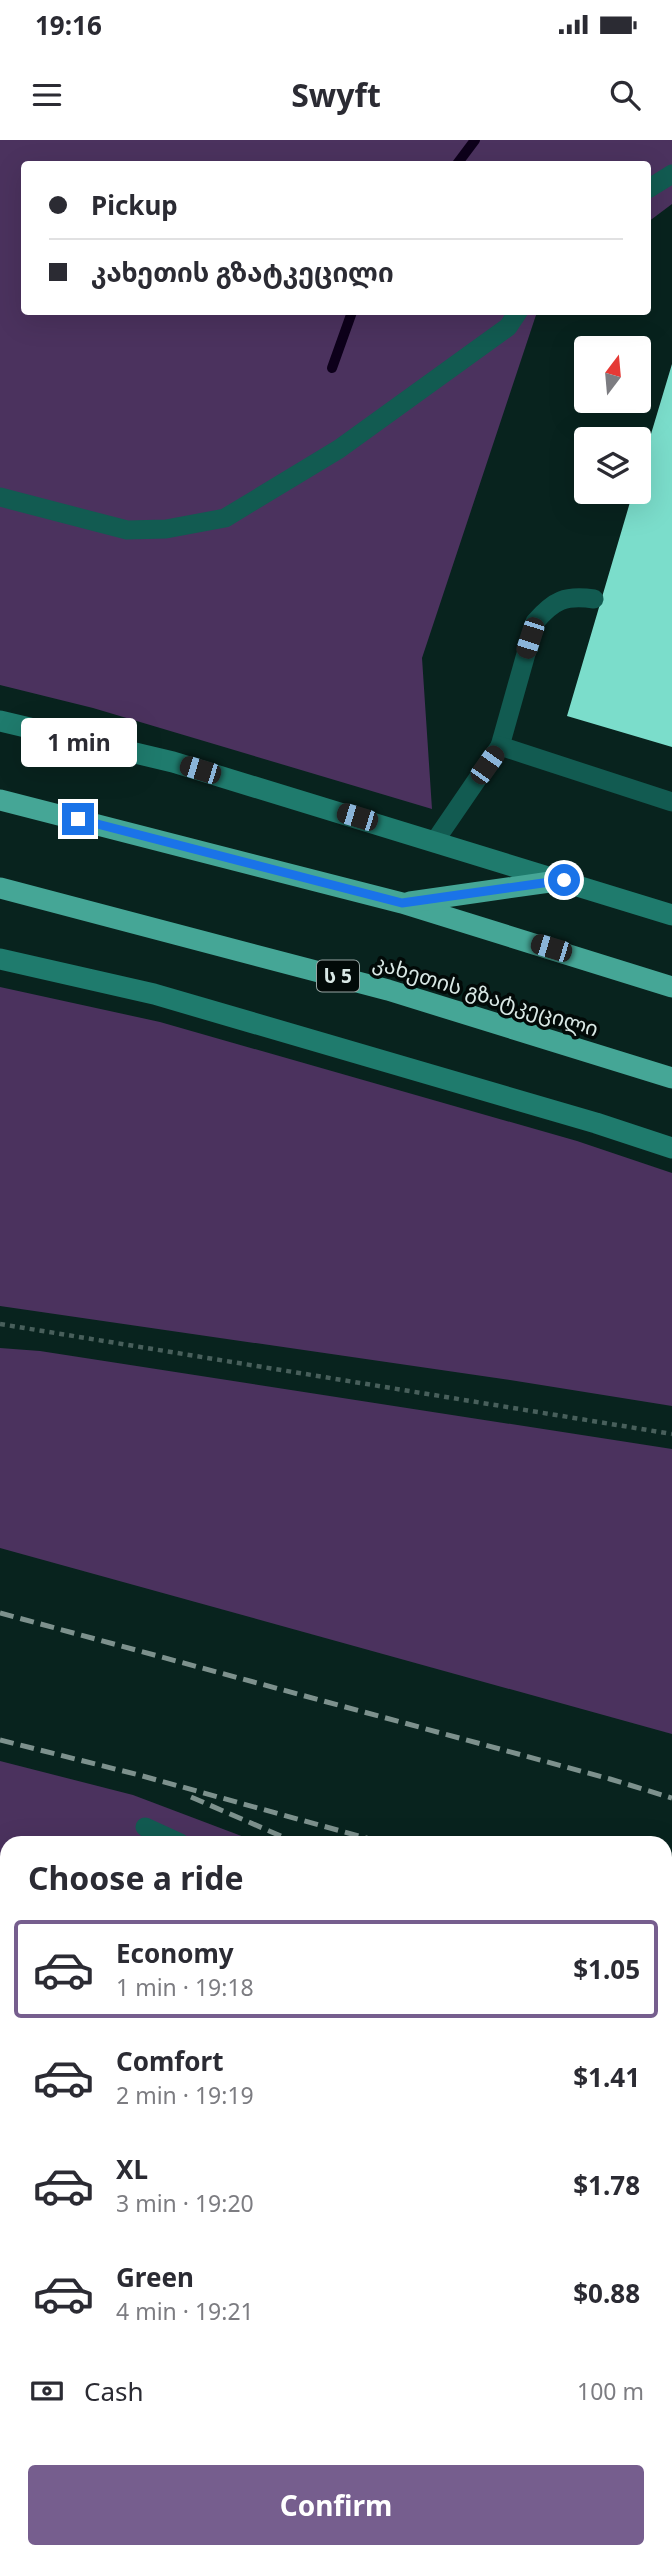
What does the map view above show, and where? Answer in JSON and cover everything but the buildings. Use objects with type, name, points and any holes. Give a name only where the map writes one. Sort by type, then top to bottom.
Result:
[{"type":"highway","points":[[0,800],[402,903],[672,987]]},
{"type":"highway","points":[[402,903],[564,880]]},
{"type":"highway","name":"კახეთის გზატკეცილი","points":[[0,888],[388,990],[672,1078]]},
{"type":"street","points":[[0,721],[173,762],[672,915]]},
{"type":"street","points":[[0,958],[154,994],[672,1147]]},
{"type":"lane","points":[[651,187],[672,174]]},
{"type":"lane","points":[[0,497],[128,530],[166,529],[225,519],[339,449],[508,327],[516,315]]},
{"type":"lane","points":[[435,841],[500,747],[535,622],[549,606],[572,596],[594,599]]},
{"type":"lane","points":[[500,747],[672,802]]},
{"type":"lane","points":[[145,1827],[165,1836]]},
{"type":"path","points":[[0,1324],[672,1434]]},
{"type":"shaded area","points":[[0,140],[672,140],[672,204],[651,220],[651,161],[21,161],[21,315],[536,315],[422,658],[432,809],[93,708],[0,685]]},
{"type":"shaded area","points":[[0,987],[160,1022],[577,1141],[672,1173],[672,1406],[0,1306]]},
{"type":"shaded area","points":[[0,1348],[40,1351],[672,1449],[672,1734],[0,1548]]},
{"type":"shaded area","points":[[0,1761],[133,1795],[241,1836],[0,1836]]},
{"type":"waterway","points":[[459,161],[475,140]]},
{"type":"waterway","points":[[332,368],[351,315]]},
{"type":"railway","points":[[0,1613],[672,1798]]},
{"type":"railway","points":[[0,1740],[139,1775],[359,1836]]},
{"type":"railway","points":[[191,1797],[281,1836]]},
{"type":"route","points":[[78,819],[402,903],[564,880]]}]
